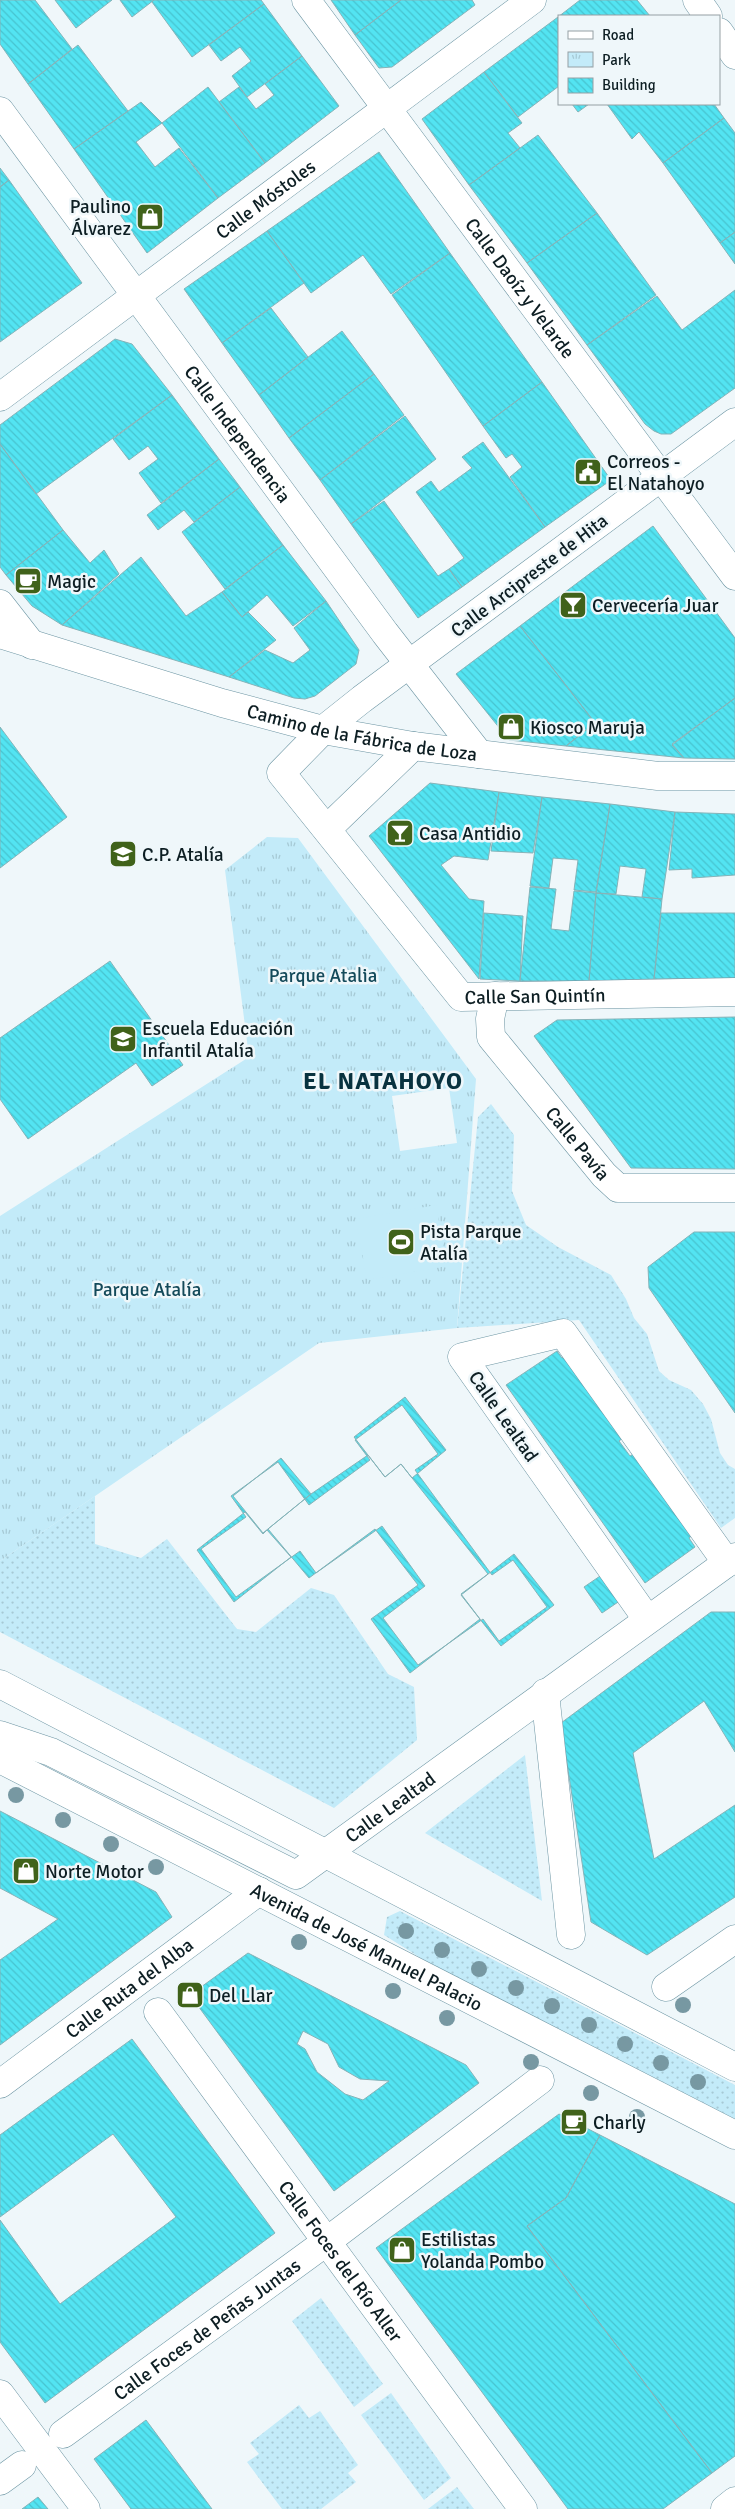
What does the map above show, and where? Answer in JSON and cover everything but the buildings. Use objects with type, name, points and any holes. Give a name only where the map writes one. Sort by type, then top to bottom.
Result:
[{"type":"street","name":"Calle Daoíz y Velarde","points":[[306,0],[735,576]]},
{"type":"street","name":"Calle Móstoles","points":[[0,397],[532,0]]},
{"type":"street","points":[[697,0],[707,15]]},
{"type":"street","points":[[720,33],[735,55]]},
{"type":"street","name":"Calle Independencia","points":[[0,110],[409,665],[479,754]]},
{"type":"street","name":"Calle Arcipreste de Hita","points":[[323,730],[735,422]]},
{"type":"street","points":[[0,604],[32,644]]},
{"type":"street","name":"Camino de la Fábrica de Loza","points":[[0,634],[222,703],[323,730],[413,746],[658,776],[735,776]]},
{"type":"street","name":"Calle San Quintín","points":[[323,730],[281,773],[461,997],[735,992]]},
{"type":"street","points":[[327,829],[413,746]]},
{"type":"street","name":"Calle Pavía","points":[[496,996],[490,1018],[491,1037],[604,1175],[618,1188],[735,1188]]},
{"type":"street","name":"Calle Lealtad","points":[[326,1854],[545,1693],[731,1560],[563,1332],[462,1357],[648,1619]]},
{"type":"street","points":[[0,1684],[735,2067]]},
{"type":"street","points":[[545,1693],[571,1935]]},
{"type":"street","name":"Avenida de José Manuel Palacio","points":[[0,1735],[51,1752],[296,1875],[326,1854]]},
{"type":"street","name":"Avenida de José Manuel Palacio","points":[[0,1759],[735,2135]]},
{"type":"street","name":"Calle Ruta del Alba","points":[[0,2084],[258,1891]]},
{"type":"street","points":[[666,1987],[735,1939]]},
{"type":"street","name":"Calle Foces del Río Aller","points":[[158,2012],[523,2509]]},
{"type":"street","name":"Calle Foces de Peñas Juntas","points":[[63,2434],[326,2242],[540,2080]]},
{"type":"street","points":[[0,2394],[86,2509]]},
{"type":"street","points":[[0,2481],[22,2465]]},
{"type":"street","points":[[724,2509],[735,2501]]},
{"type":"green space","name":"Parque Atalía","points":[[267,837],[298,838],[476,1079],[457,1328],[319,1343],[0,1561],[0,1216],[249,1057],[225,870]],"holes":[[[449,1088],[457,1143],[400,1151],[392,1096]]]},
{"type":"green space","points":[[491,1104],[514,1135],[512,1191],[526,1225],[558,1247],[611,1275],[626,1299],[634,1318],[647,1334],[659,1371],[669,1380],[691,1390],[703,1404],[711,1419],[720,1453],[728,1465],[735,1469],[735,1518],[721,1528],[579,1320],[457,1328],[478,1117]]},
{"type":"green space","name":"Pista Parque Atalía","points":[[436,1205],[447,1266],[367,1280],[356,1219]]},
{"type":"green space","points":[[95,1496],[95,1544],[141,1558],[167,1539],[237,1629],[256,1632],[311,1588],[334,1595],[388,1674],[414,1687],[417,1740],[334,1808],[0,1632],[0,1561]]},
{"type":"green space","points":[[525,1755],[542,1901],[425,1833]]},
{"type":"green space","points":[[400,1911],[735,2085],[735,2119],[424,1960],[384,1935],[387,1917]]},
{"type":"green space","points":[[321,2298],[383,2384],[354,2407],[292,2321]]},
{"type":"green space","points":[[391,2393],[451,2478],[424,2500],[361,2415]]},
{"type":"green space","points":[[299,2405],[309,2418],[320,2411],[358,2465],[348,2473],[356,2482],[321,2509],[282,2509],[247,2462],[259,2454],[250,2443]]},
{"type":"green space","points":[[457,2487],[474,2509],[428,2509]]},
{"type":"place","name":"Paulino Álvarez","points":[[150,217]]},
{"type":"place","name":"Correos - El Natahoyo","points":[[588,472]]},
{"type":"place","name":"Magic","points":[[28,581]]},
{"type":"place","name":"Cervecería Juar","points":[[573,605]]},
{"type":"place","name":"Kiosco Maruja","points":[[511,727]]},
{"type":"place","name":"Casa Antidio","points":[[400,833]]},
{"type":"place","name":"C.P. Atalía","points":[[123,854]]},
{"type":"place","name":"Escuela Educación Infantil Atalía","points":[[123,1039]]},
{"type":"place","name":"Pista Parque Atalía","points":[[401,1242]]},
{"type":"place","name":"Norte Motor","points":[[26,1871]]},
{"type":"place","name":"Del Llar","points":[[190,1995]]},
{"type":"place","name":"Charly","points":[[574,2122]]},
{"type":"place","name":"Estilistas Yolanda Pombo","points":[[402,2250]]},
{"type":"district","name":"EL NATAHOYO","points":[[383,1081]]},
{"type":"park label","name":"Parque Atalia","points":[[323,975]]}]
